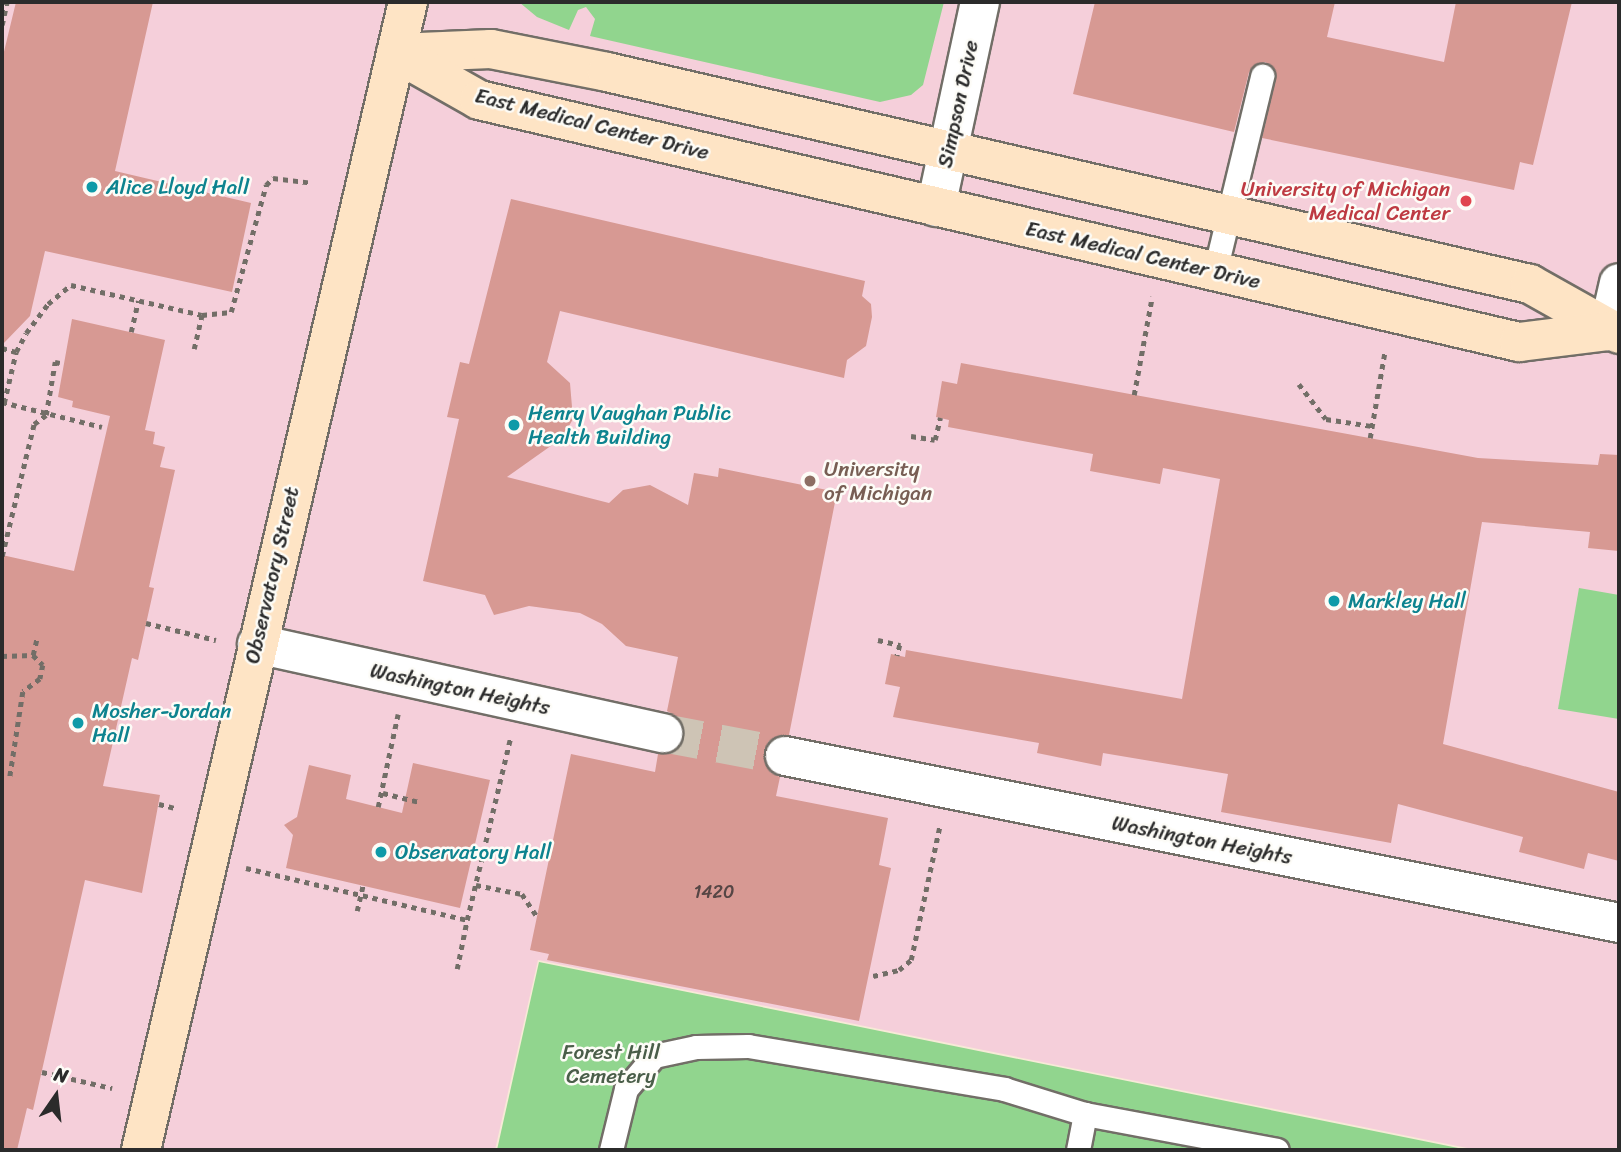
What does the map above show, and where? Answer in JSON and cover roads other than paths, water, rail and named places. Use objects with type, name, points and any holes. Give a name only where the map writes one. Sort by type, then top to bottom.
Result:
[{"type":"street","name":"Observatory Street","points":[[141,1150],[408,2]]},
{"type":"street","name":"Simpson Drive","points":[[936,207],[980,2]]},
{"type":"street","points":[[396,53],[491,49],[1531,284],[1614,332],[1619,283]]},
{"type":"street","name":"East Medical Center Drive","points":[[396,53],[479,100],[1519,342],[1614,332]]},
{"type":"street","name":"Washington Heights","points":[[257,645],[663,733]]},
{"type":"street","name":"Washington Heights","points":[[785,757],[1619,923]]},
{"type":"lane","points":[[1215,271],[1262,76]]},
{"type":"lane","points":[[611,1150],[626,1089],[654,1056],[696,1047],[748,1046],[1004,1089],[1085,1114],[1277,1150]]},
{"type":"lane","points":[[1078,1150],[1085,1114]]},
{"type":"tunnel","points":[[663,733],[785,756]]},
{"type":"place","name":"Alice Lloyd Hall","points":[[92,187]]},
{"type":"place","name":"University of Michigan Medical Center","points":[[1466,201]]},
{"type":"place","name":"Henry Vaughan Public Health Building","points":[[514,425]]},
{"type":"place","name":"University of Michigan","points":[[810,481]]},
{"type":"place","name":"Markley Hall","points":[[1334,601]]},
{"type":"place","name":"Mosher-Jordan Hall","points":[[78,723]]},
{"type":"place","name":"Observatory Hall","points":[[381,852]]},
{"type":"park label","name":"Forest Hill Cemetery","points":[[611,1064]]}]
